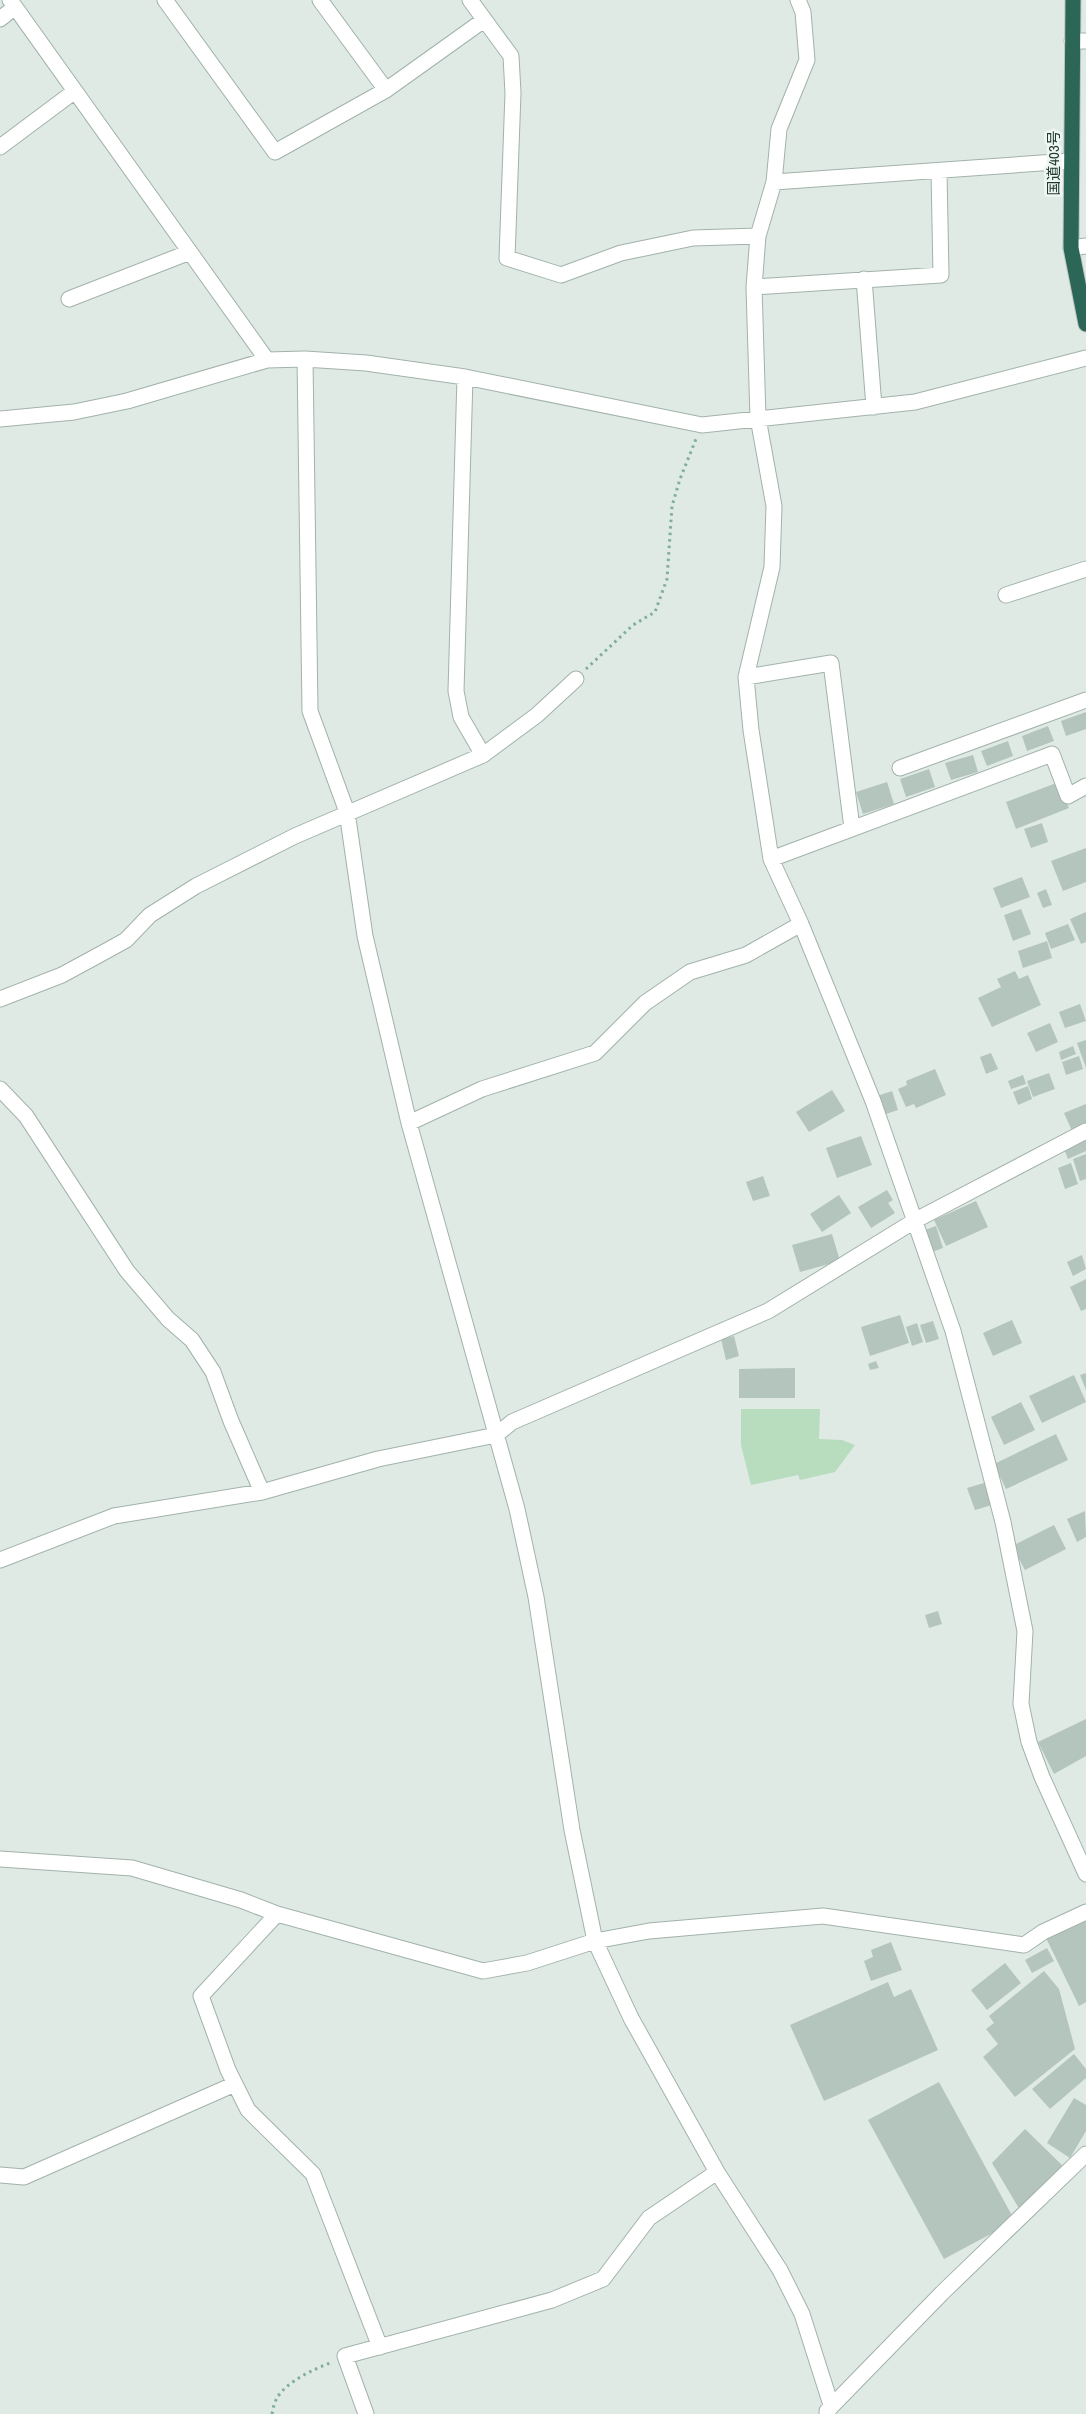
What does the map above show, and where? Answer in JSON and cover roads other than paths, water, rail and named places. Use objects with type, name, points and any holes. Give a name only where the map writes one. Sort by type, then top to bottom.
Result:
[{"type":"highway","name":"国道403号","points":[[1073,0],[1079,41],[1070,161],[1086,324]]},
{"type":"street","points":[[165,0],[275,152],[386,90],[484,20]]},
{"type":"street","points":[[320,0],[386,90]]},
{"type":"street","points":[[470,0],[511,56],[513,93],[507,258],[562,275],[621,253],[693,238],[758,236]]},
{"type":"street","points":[[798,0],[803,12],[807,60],[779,129],[774,182],[758,236],[754,287],[758,418],[774,506],[772,567],[746,677],[750,730],[771,859],[801,924],[873,1101],[916,1220],[953,1331],[1004,1522],[1025,1631],[1021,1704],[1029,1742],[1042,1777],[1086,1874]]},
{"type":"street","points":[[0,19],[13,4],[267,360]]},
{"type":"street","points":[[0,147],[75,91]]},
{"type":"street","points":[[774,182],[1070,161]]},
{"type":"street","points":[[754,287],[941,275],[939,170]]},
{"type":"street","points":[[69,299],[190,252]]},
{"type":"street","points":[[864,279],[874,407]]},
{"type":"street","points":[[0,420],[74,412],[127,401],[267,360],[305,359],[366,363],[465,377],[702,425],[915,402],[1086,358]]},
{"type":"street","points":[[305,359],[310,711],[347,812],[365,936],[408,1123],[517,1509],[536,1597],[572,1830],[595,1941],[632,2018],[717,2172],[780,2270],[797,2305],[828,2411],[942,2293],[1086,2154]]},
{"type":"street","points":[[465,377],[456,692],[461,717],[483,755]]},
{"type":"street","points":[[1006,595],[1086,569]]},
{"type":"street","points":[[746,677],[831,663],[852,828]]},
{"type":"street","points":[[0,999],[62,975],[126,940],[150,915],[196,886],[347,812],[483,755],[537,716],[576,679]]},
{"type":"street","points":[[900,768],[1086,700]]},
{"type":"street","points":[[771,859],[1052,754],[1068,796],[1086,786]]},
{"type":"street","points":[[408,1123],[482,1090],[595,1053],[645,1003],[690,972],[746,955],[801,924]]},
{"type":"street","points":[[0,1089],[26,1116],[128,1271],[168,1319],[192,1340],[213,1372],[231,1422],[262,1492]]},
{"type":"street","points":[[0,1560],[114,1516],[262,1492],[378,1459],[496,1435],[512,1422],[768,1311],[916,1220],[1086,1131]]},
{"type":"street","points":[[0,1859],[132,1868],[241,1900],[277,1914],[483,1971],[527,1962],[595,1941],[650,1931],[823,1916],[1024,1945],[1043,1932],[1086,1912]]},
{"type":"street","points":[[277,1914],[201,1996],[235,2084],[248,2110],[313,2174],[380,2347]]},
{"type":"street","points":[[0,2175],[24,2177],[235,2084]]},
{"type":"street","points":[[366,2414],[345,2356],[552,2300],[604,2279],[648,2218],[717,2172]]}]
